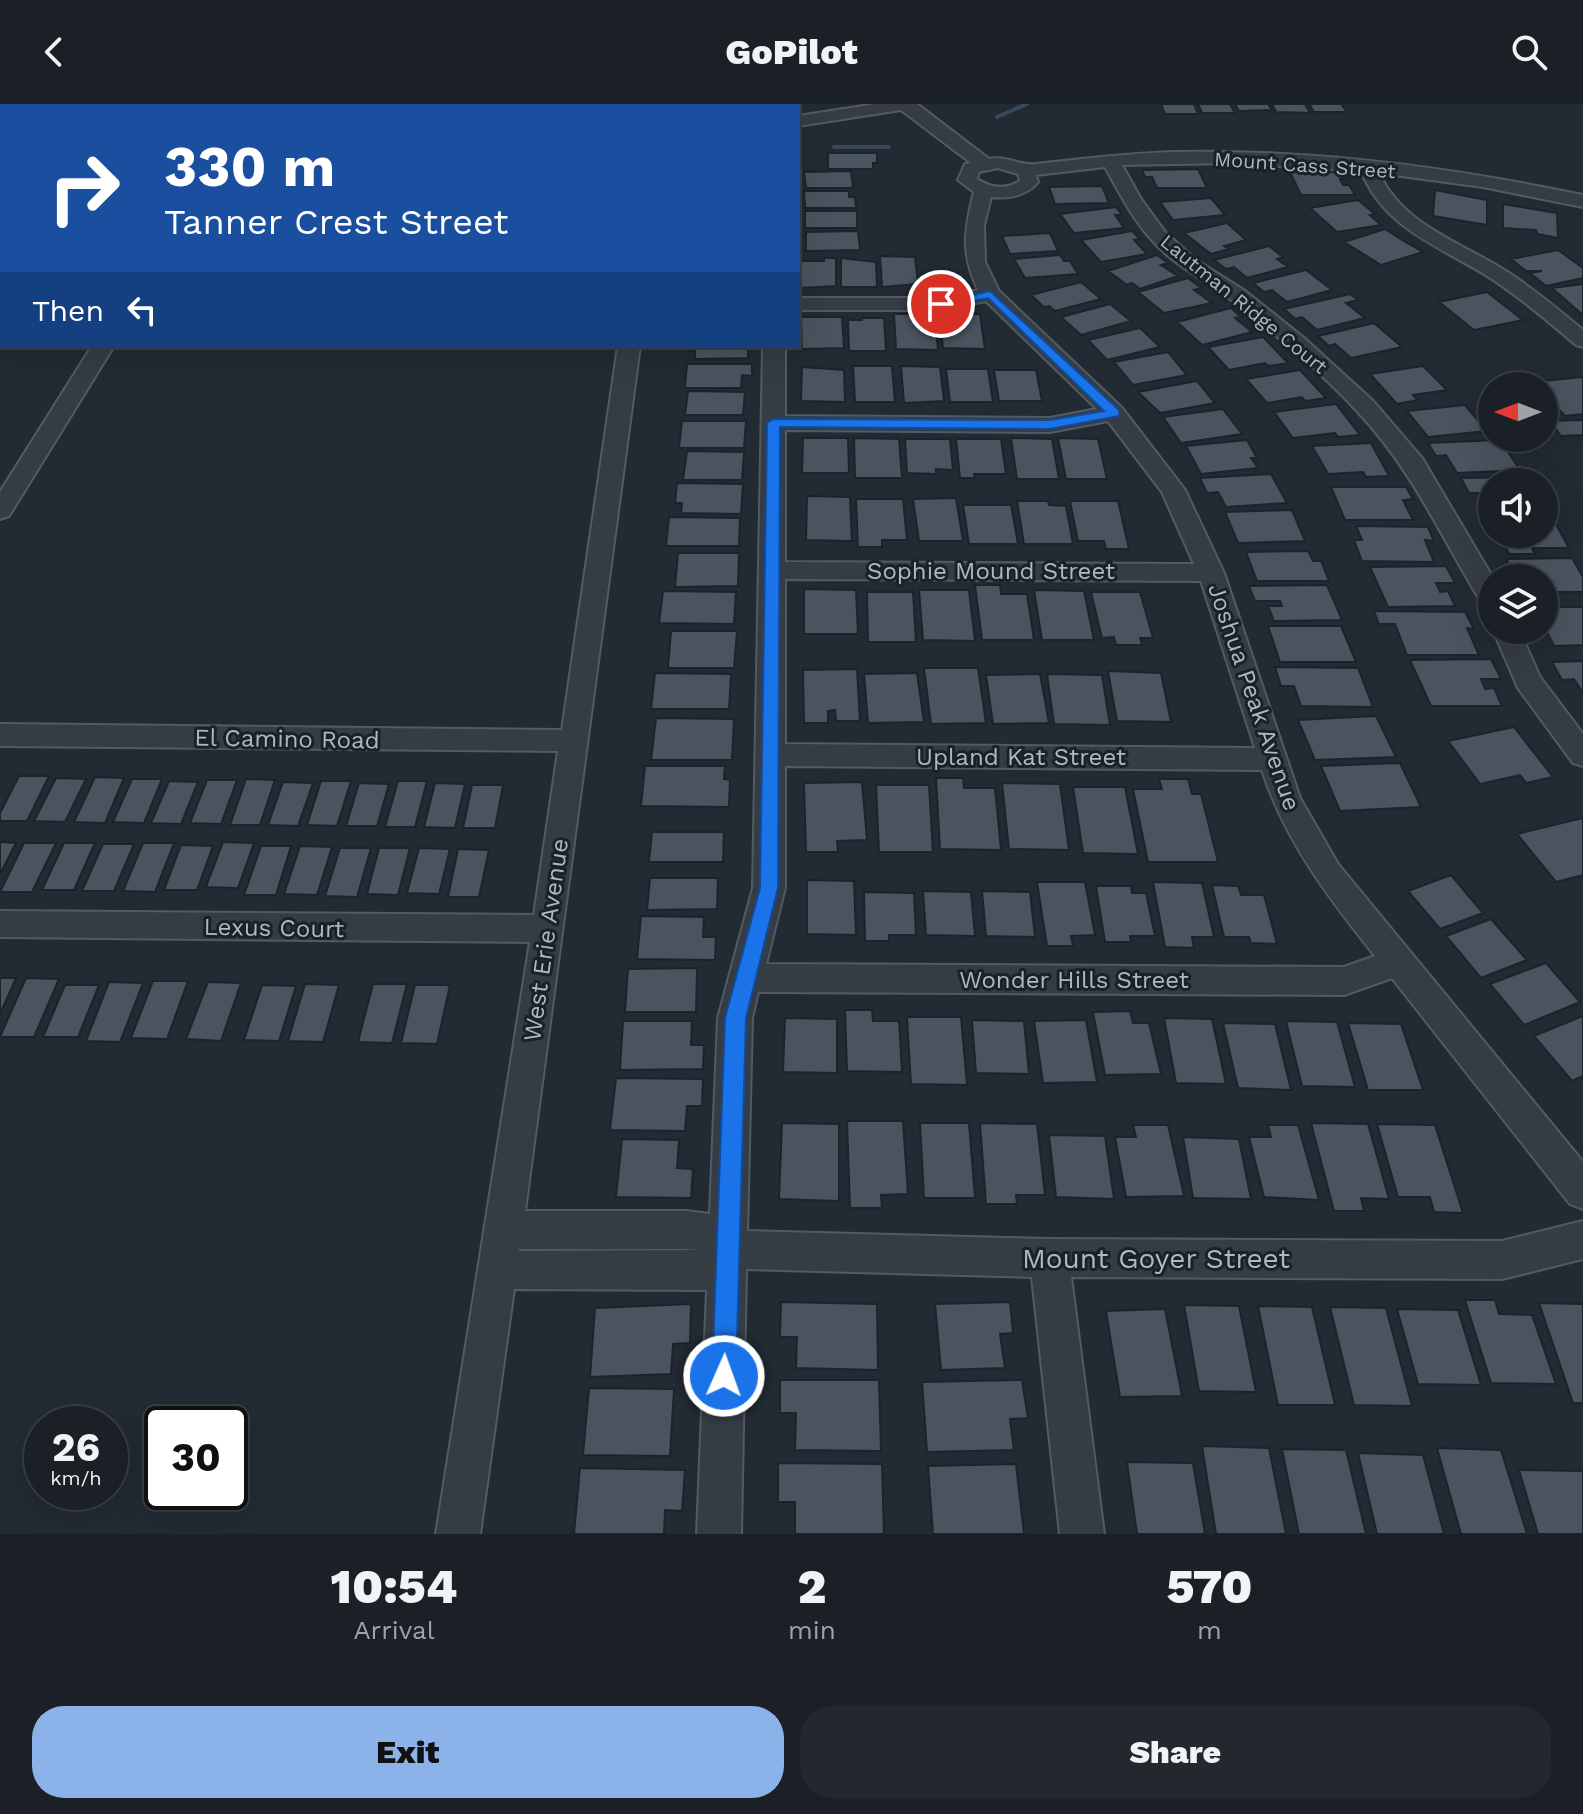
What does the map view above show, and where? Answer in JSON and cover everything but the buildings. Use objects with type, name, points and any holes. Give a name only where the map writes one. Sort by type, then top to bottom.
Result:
[{"type":"street","points":[[800,121],[907,104],[1001,192],[1023,188],[1029,182],[1026,171]]},
{"type":"street","name":"Mount Cass Street","points":[[983,177],[1008,163],[1026,171],[1179,157],[1368,167],[1467,180],[1583,201]]},
{"type":"street","name":"Lautman Ridge Court","points":[[1111,161],[1132,200],[1158,236],[1189,264],[1238,295],[1297,342],[1365,406],[1414,463],[1478,575]]},
{"type":"street","points":[[1368,167],[1375,189],[1394,211],[1435,240],[1490,270],[1546,309],[1583,341]]},
{"type":"street","name":"Joshua Peak Avenue","points":[[983,177],[975,225],[975,262],[990,294],[1114,413],[1173,490],[1211,573],[1286,799],[1327,873],[1583,1191]]},
{"type":"street","points":[[800,304],[941,304],[990,294]]},
{"type":"street","points":[[0,511],[102,348]]},
{"type":"street","name":"West Erie Avenue","points":[[458,1534],[548,929],[629,348]]},
{"type":"street","points":[[719,1534],[735,1018],[769,888],[774,348]]},
{"type":"street","points":[[773,423],[1050,425],[1114,413]]},
{"type":"street","name":"Sophie Mound Street","points":[[772,570],[1211,573]]},
{"type":"street","points":[[1512,644],[1528,681],[1583,755]]},
{"type":"street","name":"El Camino Road","points":[[0,735],[544,742],[574,739]]},
{"type":"street","name":"Upland Kat Street","points":[[770,755],[1273,759]]},
{"type":"street","name":"Lexus Court","points":[[0,924],[548,929]]},
{"type":"street","name":"Wonder Hills Street","points":[[745,978],[1344,981],[1399,962]]},
{"type":"street","name":"Mount Goyer Street","points":[[503,1230],[686,1230],[710,1233],[728,1250],[1049,1258],[1502,1260],[1583,1240]]},
{"type":"street","points":[[498,1270],[707,1271],[728,1250]]},
{"type":"street","points":[[1049,1258],[1082,1534]]},
{"type":"waterway","points":[[997,117],[1027,104]]},
{"type":"waterway","points":[[834,147],[889,147]]},
{"type":"route","points":[[724,1376],[735,1018],[769,888],[773,423],[1050,425],[1114,413],[990,294],[941,304]]}]
